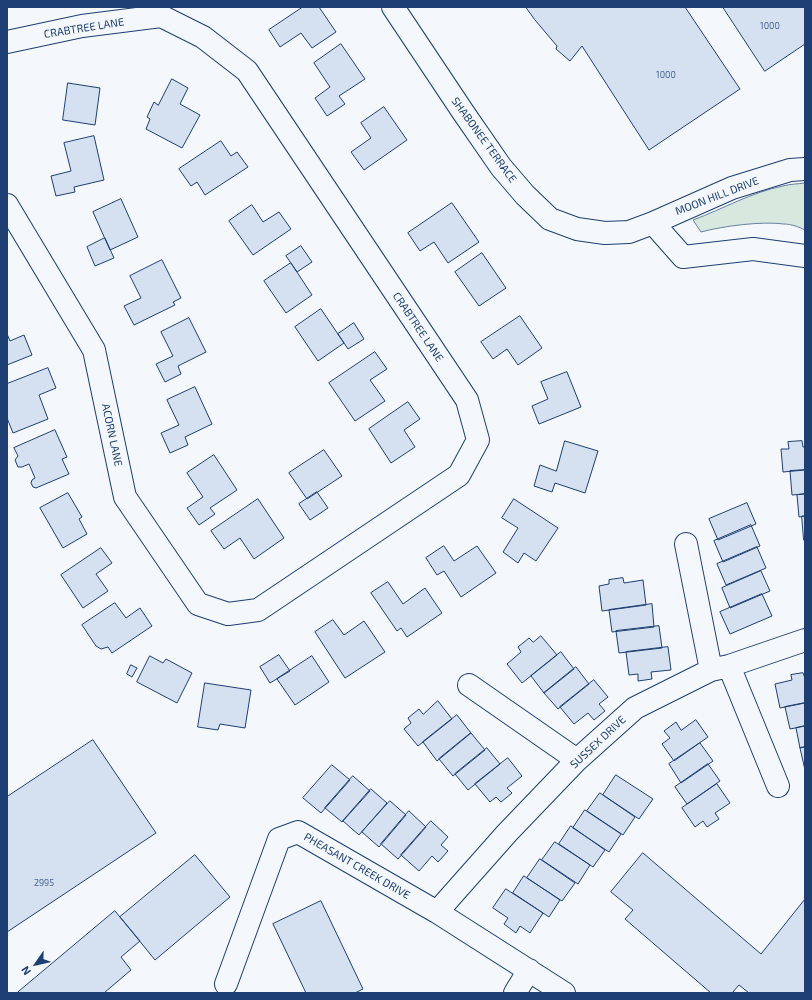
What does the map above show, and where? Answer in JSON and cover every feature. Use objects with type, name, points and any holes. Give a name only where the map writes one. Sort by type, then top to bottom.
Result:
[{"type":"street","name":"SHABONEE TERRACE","points":[[393,7],[501,167],[525,195],[550,220],[577,229],[605,233],[629,232],[653,223]]},
{"type":"street","name":"CRABTREE LANE","points":[[7,42],[82,26],[162,12],[203,37],[247,71],[467,400],[478,440],[459,475],[258,610]]},
{"type":"street","name":"MOON HILL DRIVE","points":[[653,223],[732,188],[790,170],[805,169]]},
{"type":"street","name":"ACORN LANE","points":[[7,205],[94,350],[125,497],[198,604],[228,614],[258,610]]},
{"type":"street","points":[[653,223],[683,257],[753,249],[805,256]]},
{"type":"street","points":[[686,544],[720,668],[778,786]]},
{"type":"street","name":"SUSSEX DRIVE","points":[[437,912],[507,833],[577,760],[635,708],[720,668],[805,640]]},
{"type":"street","points":[[470,685],[577,760]]},
{"type":"street","name":"PHEASANT CREEK DRIVE","points":[[226,984],[279,839],[298,832],[437,912],[564,993]]},
{"type":"street","points":[[515,993],[529,970]]},
{"type":"shaded area","points":[[805,183],[805,230],[789,225],[765,223],[731,226],[701,232],[693,220],[760,192],[786,185]]},
{"type":"building","points":[[303,7],[319,7],[336,32],[312,48],[301,33],[280,47],[269,30]]},
{"type":"building","points":[[526,7],[685,7],[740,89],[649,150],[582,46],[570,61],[556,49],[557,46]]},
{"type":"building","points":[[723,7],[805,7],[805,44],[765,71]]},
{"type":"building","points":[[341,44],[365,79],[339,96],[345,104],[327,116],[315,98],[330,87],[314,63]]},
{"type":"building","points":[[172,79],[188,88],[180,104],[200,115],[182,148],[146,129],[150,119],[147,117],[154,102],[158,105]]},
{"type":"building","points":[[68,83],[100,88],[95,125],[63,120]]},
{"type":"building","points":[[384,107],[407,140],[364,170],[351,152],[371,138],[361,123]]},
{"type":"building","points":[[94,136],[104,180],[74,187],[75,192],[56,196],[51,176],[71,171],[64,143]]},
{"type":"building","points":[[221,141],[231,156],[237,152],[248,167],[205,195],[197,182],[191,186],[179,169]]},
{"type":"building","points":[[121,199],[138,237],[110,250],[93,212]]},
{"type":"building","points":[[452,203],[479,242],[448,263],[434,242],[420,251],[408,233]]},
{"type":"building","points":[[252,205],[263,222],[279,212],[291,229],[253,255],[229,221]]},
{"type":"building","points":[[105,238],[114,258],[95,266],[87,247]]},
{"type":"building","points":[[301,246],[312,262],[297,272],[286,256]]},
{"type":"building","points":[[482,253],[506,288],[479,306],[455,272]]},
{"type":"building","points":[[162,260],[181,298],[173,302],[175,305],[134,325],[124,306],[141,298],[130,276]]},
{"type":"building","points":[[291,263],[312,295],[286,313],[264,281]]},
{"type":"building","points":[[321,309],[344,343],[318,361],[295,327]]},
{"type":"building","points":[[520,316],[542,348],[518,365],[507,349],[493,359],[481,342]]},
{"type":"building","points":[[189,318],[206,352],[178,366],[181,374],[165,382],[156,364],[173,356],[161,332]]},
{"type":"building","points":[[354,323],[364,339],[348,349],[338,334]]},
{"type":"building","points":[[7,334],[10,341],[24,335],[32,355],[7,365]]},
{"type":"building","points":[[375,352],[387,369],[370,380],[385,401],[355,421],[329,383]]},
{"type":"building","points":[[48,368],[56,388],[39,395],[48,419],[13,433],[7,418],[7,384]]},
{"type":"building","points":[[567,372],[581,407],[539,424],[532,406],[548,399],[541,382]]},
{"type":"building","points":[[195,387],[212,424],[185,437],[188,445],[170,453],[161,433],[179,425],[167,400]]},
{"type":"building","points":[[408,402],[420,419],[404,430],[415,447],[391,463],[369,429]]},
{"type":"building","points":[[55,430],[67,457],[62,459],[69,474],[36,488],[33,487],[31,483],[35,478],[29,464],[18,467],[15,460],[18,456],[14,448]]},
{"type":"building","points":[[565,441],[598,451],[585,493],[555,483],[552,492],[534,486],[540,465],[556,471]]},
{"type":"building","points":[[802,441],[803,447],[805,447],[805,470],[783,472],[781,449],[789,449],[788,442]]},
{"type":"building","points":[[324,450],[342,476],[307,499],[289,473]]},
{"type":"building","points":[[214,455],[237,490],[210,508],[215,514],[199,525],[187,508],[203,497],[187,473]]},
{"type":"building","points":[[805,470],[805,494],[792,495],[790,471]]},
{"type":"building","points":[[317,492],[328,508],[310,520],[299,504]]},
{"type":"building","points":[[68,493],[82,517],[79,519],[87,534],[63,548],[40,508]]},
{"type":"building","points":[[805,494],[805,516],[799,517],[797,495]]},
{"type":"building","points":[[258,499],[284,538],[254,559],[240,538],[224,549],[211,531]]},
{"type":"building","points":[[514,499],[558,528],[536,561],[524,553],[518,563],[503,552],[518,528],[502,518]]},
{"type":"building","points":[[747,503],[756,524],[718,540],[709,519]]},
{"type":"building","points":[[802,516],[805,516],[805,540],[804,540]]},
{"type":"building","points":[[751,525],[760,546],[723,562],[714,541]]},
{"type":"building","points":[[444,546],[454,561],[477,546],[496,573],[461,597],[444,571],[437,575],[426,558]]},
{"type":"building","points":[[757,547],[766,568],[726,585],[717,564]]},
{"type":"building","points":[[101,548],[112,563],[96,574],[108,591],[83,608],[61,575]]},
{"type":"building","points":[[761,571],[770,591],[730,608],[722,588]]},
{"type":"building","points":[[623,578],[624,583],[643,580],[646,605],[602,611],[599,586],[609,584],[609,580]]},
{"type":"building","points":[[388,582],[403,604],[425,588],[442,613],[407,637],[401,628],[397,631],[371,593]]},
{"type":"building","points":[[762,594],[772,616],[730,634],[720,612]]},
{"type":"building","points":[[115,603],[126,618],[140,608],[152,626],[112,653],[108,647],[101,649],[96,646],[82,625]]},
{"type":"building","points":[[652,604],[654,627],[612,632],[609,610]]},
{"type":"building","points":[[333,620],[344,635],[364,621],[385,652],[345,678],[315,632]]},
{"type":"building","points":[[659,626],[662,648],[619,653],[616,631]]},
{"type":"building","points":[[541,636],[557,655],[522,683],[507,664],[521,652],[518,647],[529,638],[533,642]]},
{"type":"building","points":[[668,647],[671,670],[651,672],[652,679],[638,681],[638,674],[629,675],[626,652]]},
{"type":"building","points":[[561,652],[574,669],[544,693],[531,676]]},
{"type":"building","points":[[279,655],[290,671],[270,683],[260,667]]},
{"type":"building","points":[[150,656],[163,663],[166,659],[192,673],[177,703],[137,682]]},
{"type":"building","points":[[312,656],[329,682],[295,705],[277,679]]},
{"type":"building","points":[[131,665],[137,668],[132,677],[127,674]]},
{"type":"building","points":[[576,667],[589,684],[558,709],[544,693]]},
{"type":"building","points":[[803,673],[805,678],[805,703],[780,708],[775,684],[792,680],[791,675]]},
{"type":"building","points":[[594,680],[608,697],[599,704],[605,711],[594,720],[588,713],[574,724],[560,707]]},
{"type":"building","points":[[205,683],[251,690],[245,728],[220,724],[218,730],[198,727]]},
{"type":"building","points":[[438,701],[452,719],[418,746],[404,729],[411,723],[408,718],[419,709],[423,714]]},
{"type":"building","points":[[805,703],[805,726],[790,729],[785,707]]},
{"type":"building","points":[[457,715],[471,733],[437,761],[423,742]]},
{"type":"building","points":[[696,720],[708,737],[674,761],[662,744],[670,738],[664,731],[676,722],[681,730]]},
{"type":"building","points":[[805,726],[805,747],[800,748],[796,728]]},
{"type":"building","points":[[471,733],[485,750],[453,776],[439,759]]},
{"type":"building","points":[[93,740],[156,833],[7,932],[7,797]]},
{"type":"building","points":[[700,743],[713,761],[681,783],[669,764]]},
{"type":"building","points":[[805,747],[805,770],[800,748]]},
{"type":"building","points":[[487,748],[500,764],[468,790],[455,774]]},
{"type":"building","points":[[508,758],[522,776],[507,788],[512,793],[501,802],[496,797],[490,802],[475,784]]},
{"type":"building","points":[[708,764],[720,781],[687,804],[675,787]]},
{"type":"building","points":[[332,765],[350,780],[321,813],[303,798]]},
{"type":"building","points":[[616,775],[653,799],[639,819],[603,795]]},
{"type":"building","points":[[353,776],[370,791],[342,822],[325,808]]},
{"type":"building","points":[[717,784],[730,803],[715,813],[719,819],[707,827],[703,821],[695,827],[682,808]]},
{"type":"building","points":[[371,789],[387,803],[359,835],[343,821]]},
{"type":"building","points":[[600,793],[635,817],[623,835],[587,811]]},
{"type":"building","points":[[390,801],[406,815],[379,847],[362,832]]},
{"type":"building","points":[[585,810],[621,834],[609,852],[573,828]]},
{"type":"building","points":[[409,811],[426,827],[398,859],[381,844]]},
{"type":"building","points":[[431,821],[448,837],[441,845],[448,851],[438,862],[432,856],[419,871],[401,855]]},
{"type":"building","points":[[571,826],[605,850],[593,867],[559,844]]},
{"type":"building","points":[[555,842],[590,865],[578,884],[542,860]]},
{"type":"building","points":[[643,853],[761,954],[805,899],[805,993],[749,993],[739,985],[732,993],[711,993],[625,919],[633,910],[611,892]]},
{"type":"building","points":[[195,855],[230,897],[155,960],[120,917]]},
{"type":"building","points":[[540,859],[575,883],[562,901],[527,878]]},
{"type":"building","points":[[524,876],[560,900],[549,917],[513,893]]},
{"type":"building","points":[[506,889],[543,913],[530,933],[520,926],[516,933],[504,924],[508,918],[493,908]]},
{"type":"building","points":[[321,901],[363,989],[355,993],[306,993],[273,924]]},
{"type":"building","points":[[115,911],[140,941],[121,957],[131,970],[104,993],[17,993]]}]
